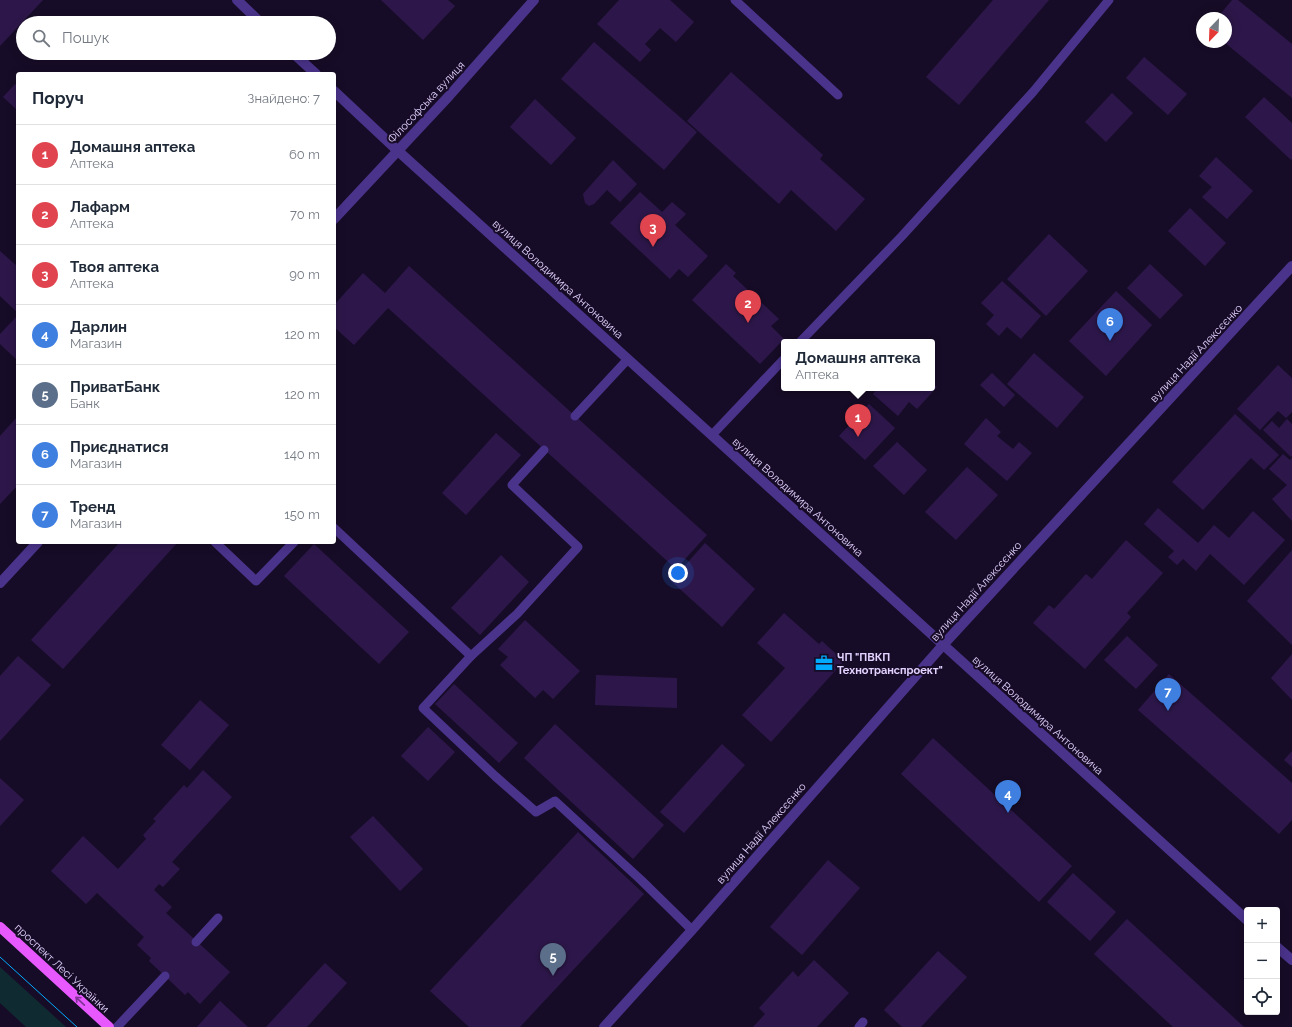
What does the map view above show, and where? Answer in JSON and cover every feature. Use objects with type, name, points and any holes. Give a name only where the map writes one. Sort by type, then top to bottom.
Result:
[{"type":"main road","name":"проспект Лесі Українки","points":[[0,927],[109,1027]]},
{"type":"street","points":[[237,0],[254,16]]},
{"type":"street","name":"Філософська вулиця","points":[[336,217],[449,96],[534,0]]},
{"type":"street","points":[[301,60],[314,72]]},
{"type":"street","name":"вулиця Володимира Антоновича","points":[[336,93],[1244,917]]},
{"type":"street","name":"вулиця Надії Алексєєнко","points":[[604,1027],[692,930],[943,645],[1292,266]]},
{"type":"street","points":[[0,583],[36,544]]},
{"type":"street","points":[[1280,950],[1292,960]]},
{"type":"lane","points":[[735,0],[838,94]]},
{"type":"lane","points":[[803,339],[902,236],[1022,103],[1109,0]]},
{"type":"lane","points":[[574,416],[628,359]]},
{"type":"lane","points":[[712,435],[781,362]]},
{"type":"lane","points":[[544,450],[512,485],[578,547],[517,614],[471,656],[423,708],[494,776],[536,812],[555,801],[641,880],[692,930]]},
{"type":"lane","points":[[336,530],[471,656]]},
{"type":"lane","points":[[217,544],[256,580],[292,544]]},
{"type":"lane","points":[[196,942],[218,918]]},
{"type":"lane","points":[[117,1027],[165,976]]},
{"type":"green space","points":[[0,967],[66,1027],[26,1027],[0,1003]]},
{"type":"building","points":[[0,0],[43,0],[28,16],[16,16],[16,29],[0,46]]},
{"type":"building","points":[[381,0],[448,0],[455,6],[423,40]]},
{"type":"building","points":[[619,0],[670,0],[694,22],[676,42],[660,28],[645,44],[651,50],[640,62],[597,24]]},
{"type":"building","points":[[993,0],[1049,0],[959,105],[926,77]]},
{"type":"building","points":[[1232,0],[1238,0],[1292,44],[1292,98],[1231,48],[1232,12],[1222,12]]},
{"type":"building","points":[[594,42],[697,132],[664,170],[561,79]]},
{"type":"building","points":[[1144,57],[1187,94],[1168,115],[1126,78]]},
{"type":"building","points":[[731,72],[823,155],[820,159],[865,199],[836,231],[791,190],[779,204],[687,121]]},
{"type":"building","points":[[15,84],[16,85],[16,109],[3,97]]},
{"type":"building","points":[[1112,93],[1133,113],[1106,142],[1085,122]]},
{"type":"building","points":[[1264,97],[1292,123],[1291,160],[1245,117]]},
{"type":"building","points":[[535,99],[576,138],[551,165],[510,127]]},
{"type":"building","points":[[1216,157],[1253,191],[1227,219],[1202,197],[1212,187],[1199,176]]},
{"type":"building","points":[[613,160],[637,184],[620,202],[607,190],[594,204],[589,206],[585,203],[583,194]]},
{"type":"building","points":[[640,192],[662,212],[672,202],[686,214],[675,225],[708,256],[688,277],[679,269],[670,279],[610,223]]},
{"type":"building","points":[[1190,208],[1226,243],[1205,266],[1168,231]]},
{"type":"building","points":[[1049,234],[1088,271],[1046,316],[1007,279]]},
{"type":"building","points":[[0,251],[16,265],[16,311],[0,296]]},
{"type":"building","points":[[726,264],[736,273],[733,276],[779,319],[771,326],[784,339],[781,339],[781,342],[760,364],[692,300]]},
{"type":"building","points":[[1150,264],[1183,295],[1160,319],[1127,288]]},
{"type":"building","points":[[409,266],[707,535],[676,569],[388,308],[354,345],[336,329],[336,303],[363,273],[385,293]]},
{"type":"building","points":[[1002,281],[1041,316],[1021,339],[1007,327],[999,336],[986,324],[994,315],[981,303]]},
{"type":"building","points":[[1116,291],[1152,325],[1106,376],[1069,341]]},
{"type":"building","points":[[16,317],[16,359],[0,344],[0,334]]},
{"type":"building","points":[[1034,353],[1084,397],[1057,428],[1007,384]]},
{"type":"building","points":[[1278,365],[1292,378],[1292,412],[1286,418],[1278,411],[1260,430],[1237,409]]},
{"type":"building","points":[[992,373],[1015,395],[1004,407],[980,385]]},
{"type":"building","points":[[876,391],[933,391],[917,409],[909,402],[898,416],[873,394]]},
{"type":"building","points":[[869,404],[895,428],[865,460],[839,436]]},
{"type":"building","points":[[1235,414],[1279,455],[1264,470],[1251,458],[1203,510],[1172,482]]},
{"type":"building","points":[[16,418],[16,487],[0,504],[0,436]]},
{"type":"building","points":[[986,418],[1001,432],[997,436],[1013,449],[1019,442],[1032,453],[1007,481],[964,444]]},
{"type":"building","points":[[1287,419],[1292,424],[1291,457],[1263,430],[1272,421],[1279,428]]},
{"type":"building","points":[[496,433],[521,455],[466,515],[442,493]]},
{"type":"building","points":[[897,442],[927,470],[904,495],[873,466]]},
{"type":"building","points":[[1283,454],[1290,460],[1292,458],[1292,521],[1272,499],[1287,485],[1269,469]]},
{"type":"building","points":[[967,467],[998,495],[956,540],[925,512]]},
{"type":"building","points":[[1158,508],[1198,543],[1214,525],[1229,538],[1253,511],[1285,540],[1244,585],[1210,554],[1196,571],[1183,559],[1177,565],[1168,557],[1174,551],[1144,524]]},
{"type":"building","points":[[1126,540],[1163,573],[1127,613],[1131,617],[1085,669],[1033,623],[1049,605],[1054,609],[1086,574],[1092,579]]},
{"type":"building","points":[[705,543],[755,589],[722,627],[671,581]]},
{"type":"building","points":[[118,544],[176,544],[63,669],[31,640]]},
{"type":"building","points":[[314,544],[409,632],[379,664],[284,576]]},
{"type":"building","points":[[1292,550],[1292,645],[1247,601]]},
{"type":"building","points":[[501,555],[529,582],[480,635],[451,608]]},
{"type":"building","points":[[784,613],[819,644],[822,641],[844,661],[771,742],[742,715],[785,668],[757,643]]},
{"type":"building","points":[[525,620],[580,671],[553,699],[543,690],[535,698],[500,665],[508,657],[498,649]]},
{"type":"building","points":[[1127,636],[1158,665],[1136,689],[1104,660]]},
{"type":"building","points":[[1292,654],[1292,700],[1271,678]]},
{"type":"building","points":[[18,656],[51,685],[0,741],[0,676]]},
{"type":"building","points":[[1169,674],[1292,783],[1292,820],[1279,834],[1138,710]]},
{"type":"building","points":[[596,675],[677,678],[677,708],[595,705]]},
{"type":"building","points":[[454,684],[518,743],[499,763],[435,704]]},
{"type":"building","points":[[200,700],[229,725],[190,770],[161,745]]},
{"type":"building","points":[[555,724],[664,825],[633,859],[524,758]]},
{"type":"building","points":[[428,727],[455,752],[428,781],[401,756]]},
{"type":"building","points":[[933,738],[1072,866],[1039,902],[901,774]]},
{"type":"building","points":[[722,744],[745,765],[684,833],[660,812]]},
{"type":"building","points":[[1292,751],[1292,767],[1284,760]]},
{"type":"building","points":[[203,770],[232,797],[172,862],[180,869],[163,887],[159,884],[154,890],[172,907],[166,913],[230,972],[200,1004],[188,992],[185,995],[149,961],[151,958],[137,945],[144,937],[97,893],[86,904],[51,871],[83,836],[118,869],[146,839],[143,835],[156,821],[153,819],[184,785],[187,788]]},
{"type":"building","points":[[0,778],[24,800],[0,826]]},
{"type":"building","points":[[373,816],[423,869],[400,891],[350,837]]},
{"type":"building","points":[[578,832],[644,894],[520,1027],[469,1027],[430,991]]},
{"type":"building","points":[[828,860],[860,888],[802,955],[770,927]]},
{"type":"building","points":[[1073,873],[1116,912],[1090,941],[1047,902]]},
{"type":"building","points":[[1127,919],[1244,1027],[1173,1027],[1094,954]]},
{"type":"building","points":[[938,951],[967,977],[921,1027],[902,1027],[884,1010]]},
{"type":"building","points":[[814,960],[849,993],[817,1027],[753,1027],[765,1014],[759,1008],[793,971],[798,977]]},
{"type":"building","points":[[325,963],[347,983],[307,1027],[266,1027]]},
{"type":"building","points":[[220,1001],[248,1027],[197,1027]]},
{"type":"tram line","points":[[0,957],[77,1027]]},
{"type":"place","name":"Твоя аптека","points":[[653,247]]},
{"type":"place","name":"Лафарм","points":[[748,323]]},
{"type":"place","name":"Приєднатися","points":[[1110,341]]},
{"type":"place","name":"Домашня аптека","points":[[858,437]]},
{"type":"place","name":"ЧП \"ПВКП Технотранспроект\"","points":[[824,663]]},
{"type":"place","name":"Тренд","points":[[1168,711]]},
{"type":"place","name":"Дарлин","points":[[1008,813]]},
{"type":"place","name":"ПриватБанк","points":[[553,976]]}]
